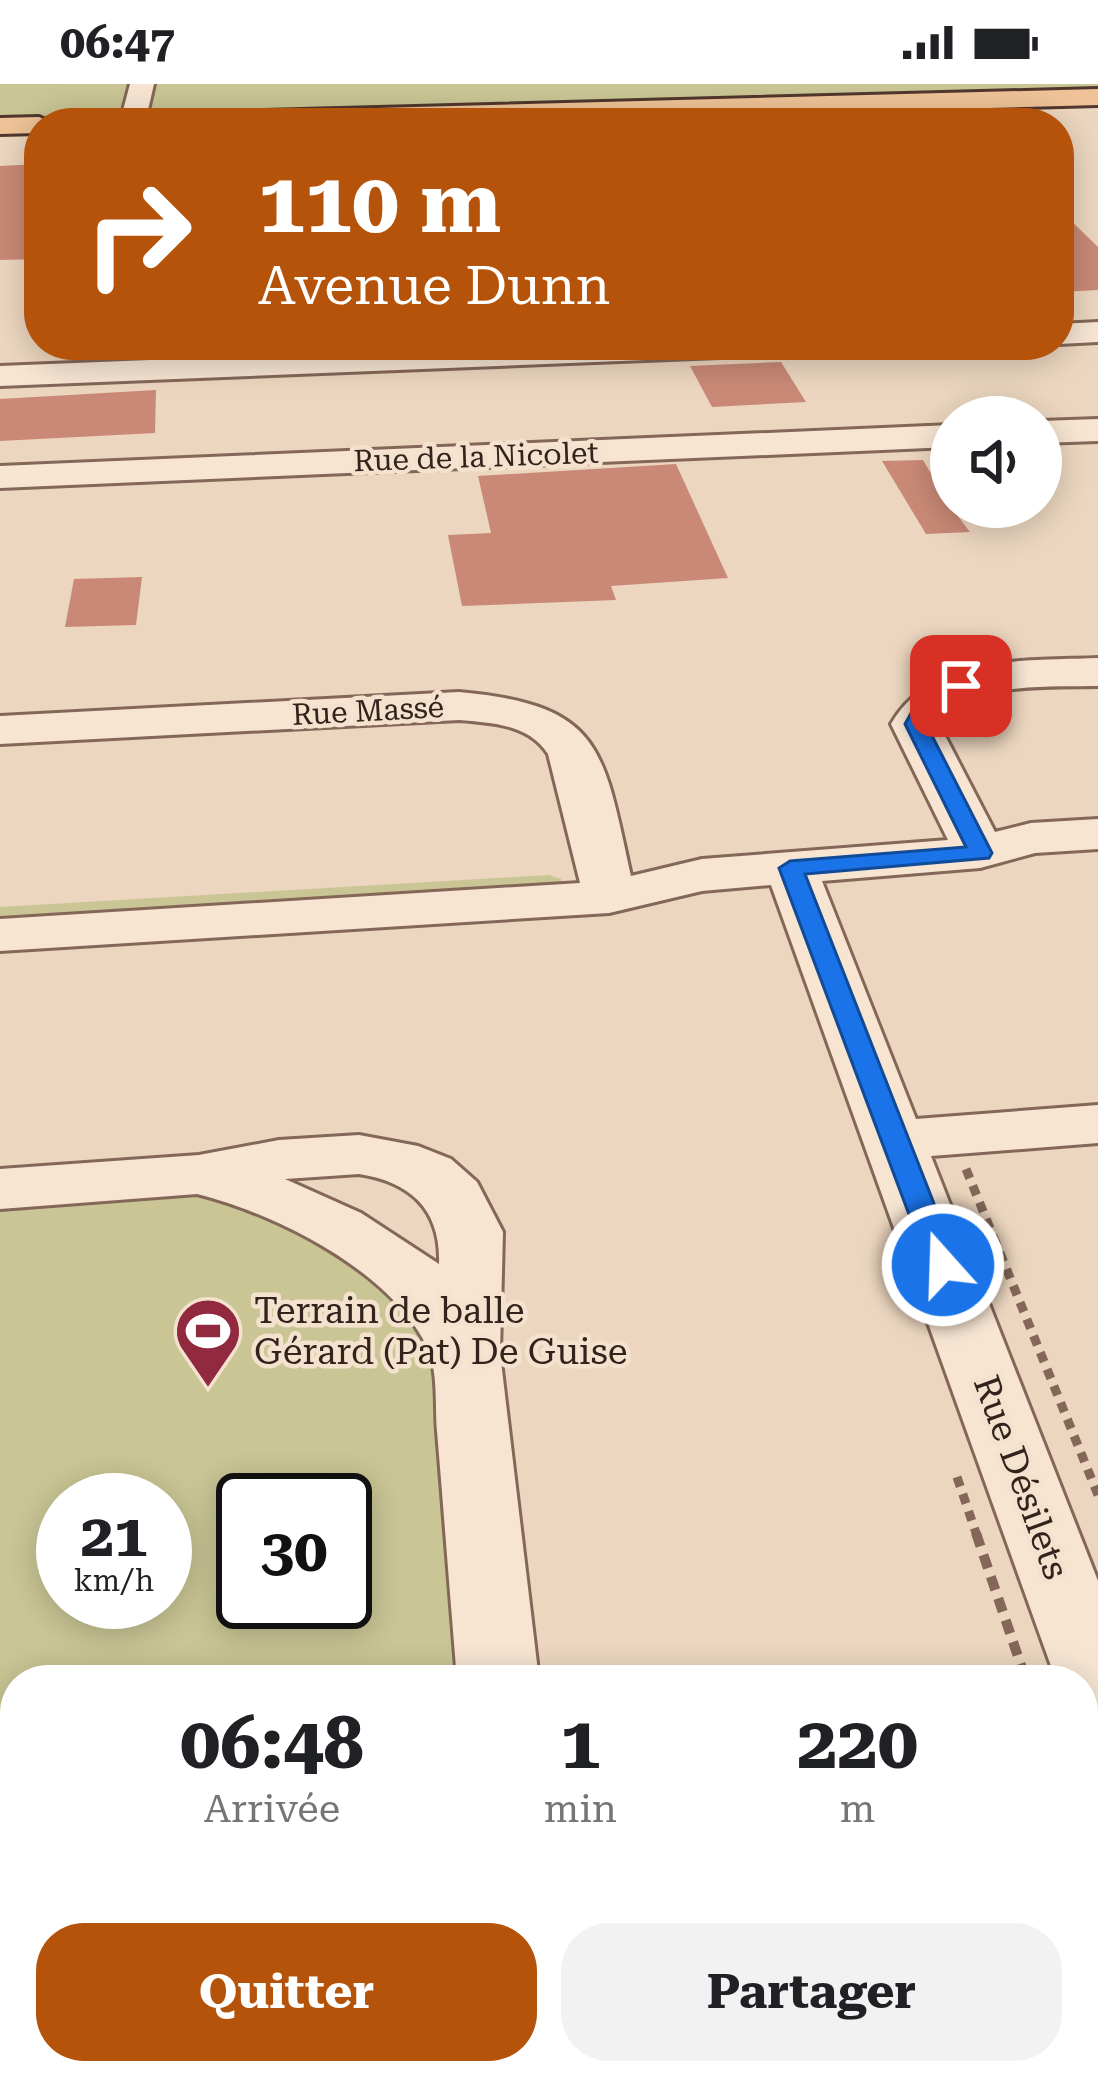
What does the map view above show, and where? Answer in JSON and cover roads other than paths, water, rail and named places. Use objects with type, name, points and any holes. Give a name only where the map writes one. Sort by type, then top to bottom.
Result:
[{"type":"main road","points":[[673,108],[1098,97]]},
{"type":"street","points":[[0,376],[398,360]]},
{"type":"street","points":[[1062,431],[1098,430]]},
{"type":"street","name":"Rue de la Nicolet","points":[[0,477],[930,437]]},
{"type":"street","points":[[1098,672],[1004,677],[961,686],[926,704],[915,724],[980,853],[1047,869],[1098,866]]},
{"type":"street","name":"Rue Massé","points":[[0,730],[459,706],[498,710],[531,719],[565,738],[606,881]]},
{"type":"street","points":[[0,935],[980,853],[1031,838],[1098,834]]},
{"type":"street","name":"Rue Désilets","points":[[790,868],[1091,1665]]},
{"type":"street","points":[[0,899],[606,881]]},
{"type":"street","points":[[896,1140],[1098,1124]]},
{"type":"street","points":[[0,1190],[197,1174],[324,1151],[399,1158],[456,1202],[471,1234],[465,1353],[496,1665]]},
{"type":"street","points":[[197,1174],[248,1186],[368,1246],[426,1290],[465,1353]]},
{"type":"place","name":"Terrain de balle Gérard (Pat) De Guise","points":[[208,1390]]}]
